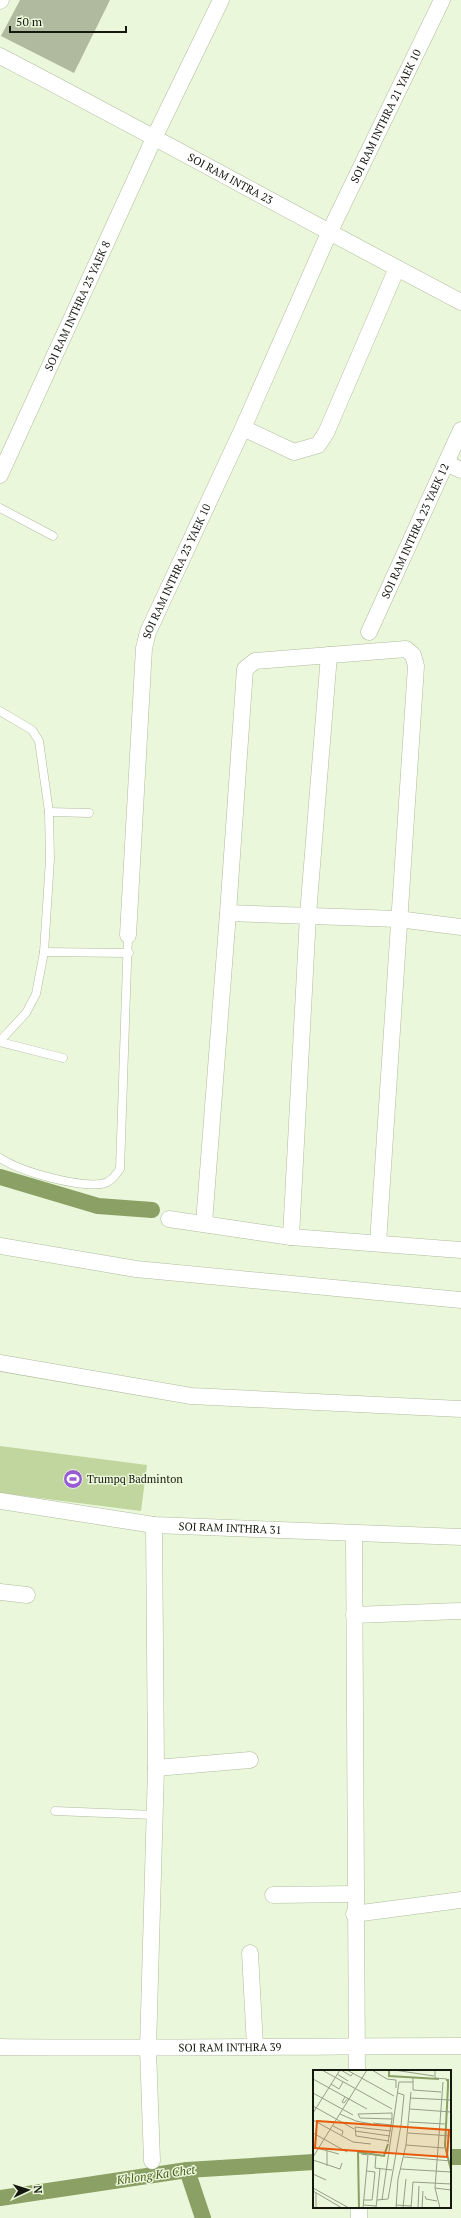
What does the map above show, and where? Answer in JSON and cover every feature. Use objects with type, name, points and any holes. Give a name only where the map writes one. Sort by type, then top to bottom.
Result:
[{"type":"street","name":"SOI RAM INTHRA 23 YAEK 8","points":[[0,475],[154,136],[221,0]]},
{"type":"street","name":"SOI RAM INTHRA 21 YAEK 10","points":[[330,233],[442,0]]},
{"type":"street","name":"SOI RAM INTRA 23","points":[[0,56],[154,136],[330,233],[461,302]]},
{"type":"street","name":"SOI RAM INTHRA 23 YAEK 10","points":[[128,935],[144,648],[148,632],[243,428],[330,233]]},
{"type":"street","points":[[243,428],[294,452],[318,445],[326,433],[397,268]]},
{"type":"street","name":"SOI RAM INTHRA 23 YAEK 12","points":[[369,632],[461,430]]},
{"type":"street","points":[[446,463],[461,470]]},
{"type":"street","points":[[204,1223],[245,669],[255,661],[406,649],[413,655],[416,666],[398,919],[378,1243]]},
{"type":"street","points":[[291,1237],[308,915],[329,655]]},
{"type":"street","points":[[228,913],[398,919],[461,927]]},
{"type":"street","points":[[169,1219],[291,1237],[461,1250]]},
{"type":"street","points":[[0,1246],[136,1269],[461,1300]]},
{"type":"street","points":[[0,1363],[191,1396],[461,1409]]},
{"type":"street","name":"SOI RAM INTHRA 31","points":[[0,1500],[154,1525],[461,1537]]},
{"type":"street","points":[[152,2161],[148,2049],[156,1768],[154,1525]]},
{"type":"street","points":[[354,1534],[354,1914],[357,2070]]},
{"type":"street","points":[[0,1592],[27,1595]]},
{"type":"street","points":[[354,1615],[459,1610]]},
{"type":"street","points":[[156,1768],[250,1760]]},
{"type":"street","points":[[273,1895],[354,1894]]},
{"type":"street","points":[[354,1914],[461,1900]]},
{"type":"street","points":[[250,1952],[255,2046]]},
{"type":"street","name":"SOI RAM INTHRA 39","points":[[0,2047],[148,2049],[255,2046],[461,2046]]},
{"type":"lane","points":[[0,508],[53,536]]},
{"type":"lane","points":[[0,711],[36,734],[39,741],[49,812],[50,859],[44,952],[36,994],[26,1013],[0,1042],[63,1058]]},
{"type":"lane","points":[[49,812],[88,813]]},
{"type":"lane","points":[[0,1158],[12,1166],[61,1180],[102,1184],[114,1178],[120,1169],[129,953],[128,935]]},
{"type":"lane","points":[[44,952],[129,953]]},
{"type":"lane","points":[[55,1811],[154,1815]]},
{"type":"green space","name":"Trumpq Badminton","points":[[0,1446],[147,1465],[141,1511],[0,1493]]},
{"type":"building","points":[[20,0],[110,0],[74,73],[1,36]]},
{"type":"waterway","points":[[0,1177],[98,1206],[152,1210]]},
{"type":"waterway","name":"Khlong Ka Chet","points":[[451,2157],[461,2157]]},
{"type":"waterway","name":"Khlong Ka Chet","points":[[0,2198],[187,2170],[313,2162]]},
{"type":"waterway","points":[[187,2170],[203,2218]]},
{"type":"place","name":"Trumpq Badminton","points":[[73,1479]]}]
